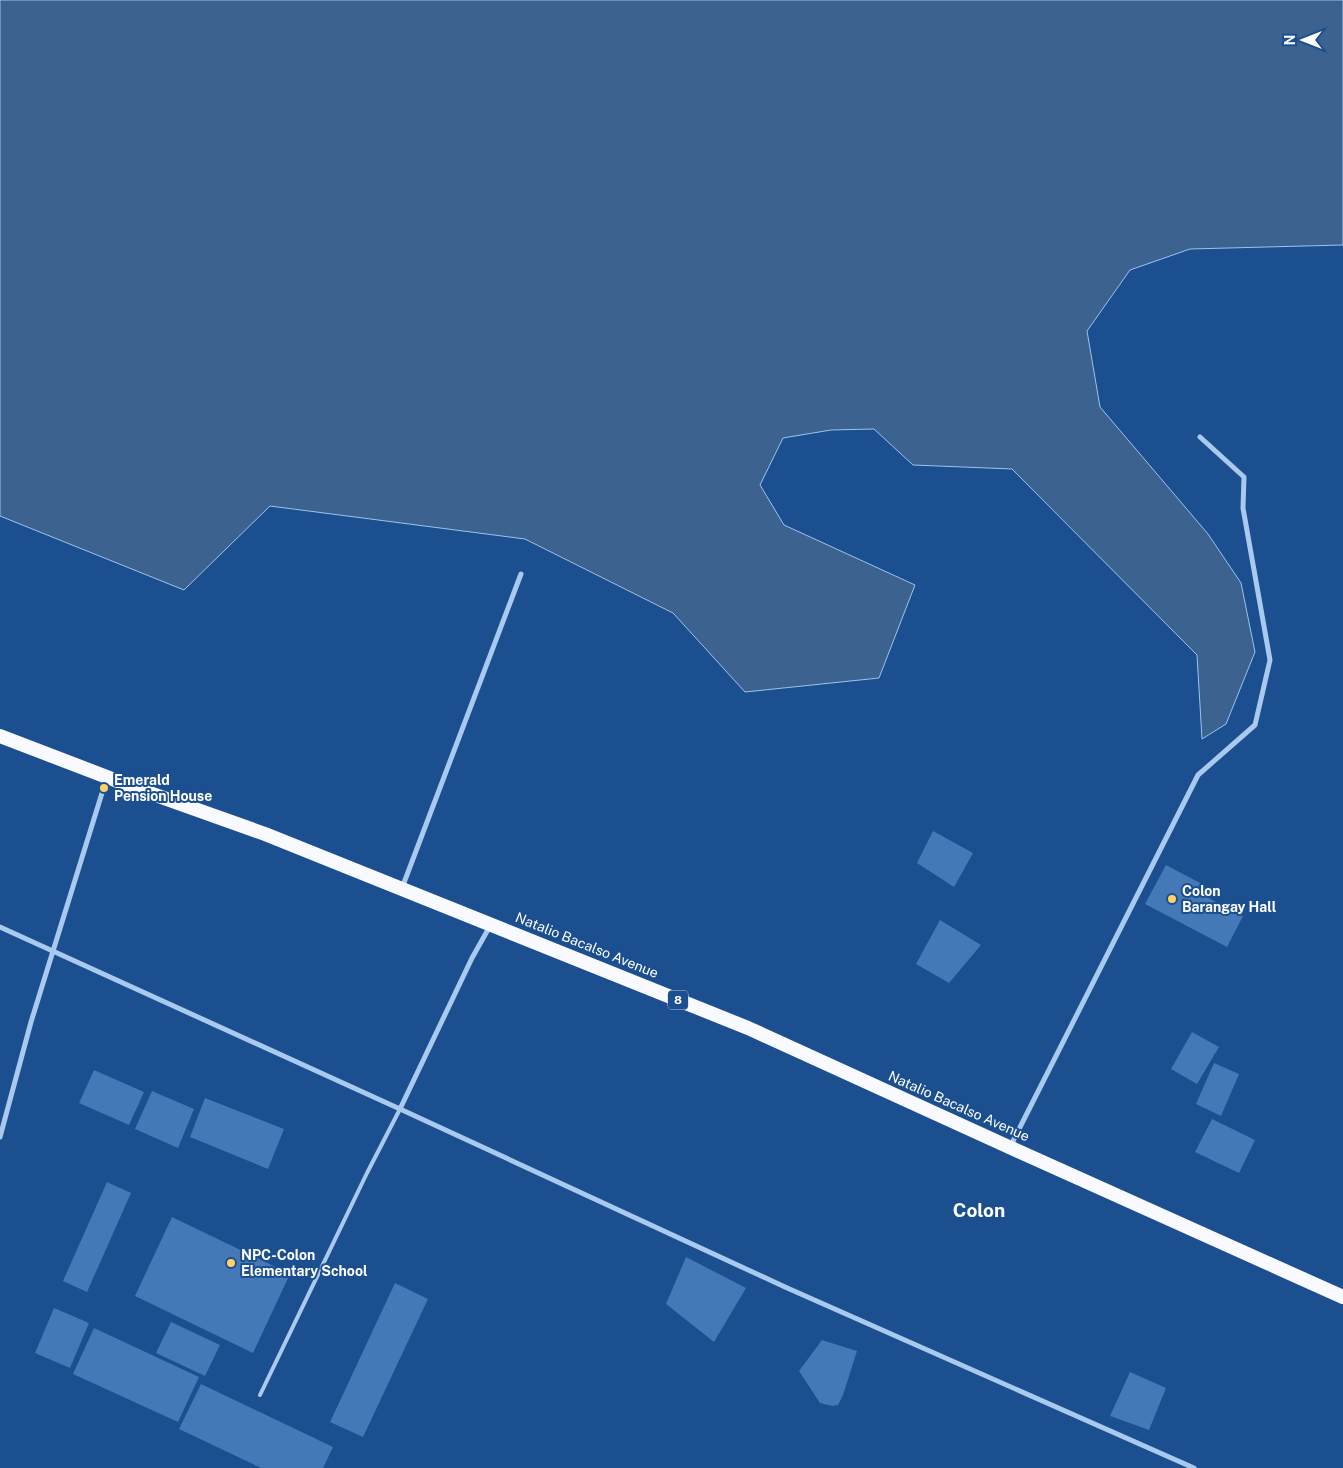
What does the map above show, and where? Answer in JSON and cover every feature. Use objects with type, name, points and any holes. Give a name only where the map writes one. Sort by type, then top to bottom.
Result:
[{"type":"highway","name":"Natalio Bacalso Avenue","points":[[0,736],[265,834],[748,1028],[1343,1297]]},
{"type":"street","points":[[1010,1147],[1198,775],[1255,725],[1270,660],[1243,508],[1244,477],[1200,437]]},
{"type":"street","points":[[402,888],[521,574]]},
{"type":"street","points":[[0,1137],[31,1022],[107,777]]},
{"type":"street","points":[[400,1109],[472,958],[491,924]]},
{"type":"street","points":[[0,928],[400,1109],[785,1287],[1194,1468]]},
{"type":"lane","points":[[260,1396],[367,1173],[400,1109]]},
{"type":"water","points":[[0,0],[1343,0],[1343,245],[1190,249],[1130,270],[1087,331],[1100,407],[1208,534],[1241,583],[1255,652],[1226,724],[1202,739],[1197,655],[1012,469],[913,465],[874,429],[831,430],[783,438],[760,485],[784,525],[915,585],[879,678],[745,692],[673,613],[525,539],[270,506],[184,590],[0,516]]},
{"type":"building","points":[[933,831],[973,853],[954,887],[917,863]]},
{"type":"building","points":[[1166,865],[1204,885],[1199,893],[1243,916],[1227,947],[1145,904]]},
{"type":"building","points":[[940,920],[981,945],[949,983],[916,964]]},
{"type":"building","points":[[1192,1032],[1219,1047],[1197,1084],[1171,1069]]},
{"type":"building","points":[[1214,1063],[1239,1074],[1221,1116],[1196,1104]]},
{"type":"building","points":[[94,1070],[144,1092],[129,1125],[79,1103]]},
{"type":"building","points":[[152,1091],[194,1109],[178,1148],[135,1129]]},
{"type":"building","points":[[205,1098],[284,1129],[268,1169],[190,1137]]},
{"type":"building","points":[[1212,1119],[1255,1140],[1239,1173],[1195,1152]]},
{"type":"building","points":[[107,1182],[131,1193],[87,1292],[63,1281]]},
{"type":"building","points":[[172,1217],[290,1274],[253,1353],[135,1296]]},
{"type":"building","points":[[686,1257],[746,1288],[714,1342],[666,1304]]},
{"type":"building","points":[[395,1283],[428,1299],[363,1437],[330,1422]]},
{"type":"building","points":[[54,1308],[89,1323],[70,1368],[35,1353]]},
{"type":"building","points":[[171,1322],[220,1345],[205,1376],[156,1353]]},
{"type":"building","points":[[94,1328],[199,1377],[178,1422],[73,1374]]},
{"type":"building","points":[[822,1340],[857,1351],[838,1405],[832,1406],[820,1403],[799,1371]]},
{"type":"building","points":[[1130,1372],[1166,1388],[1149,1430],[1110,1416]]},
{"type":"building","points":[[201,1384],[333,1447],[323,1468],[261,1468],[179,1429]]},
{"type":"place","name":"Emerald Pension House","points":[[104,788]]},
{"type":"place","name":"Colon Barangay Hall","points":[[1172,899]]},
{"type":"place","name":"NPC-Colon Elementary School","points":[[231,1263]]},
{"type":"district","name":"Colon","points":[[979,1210]]}]
